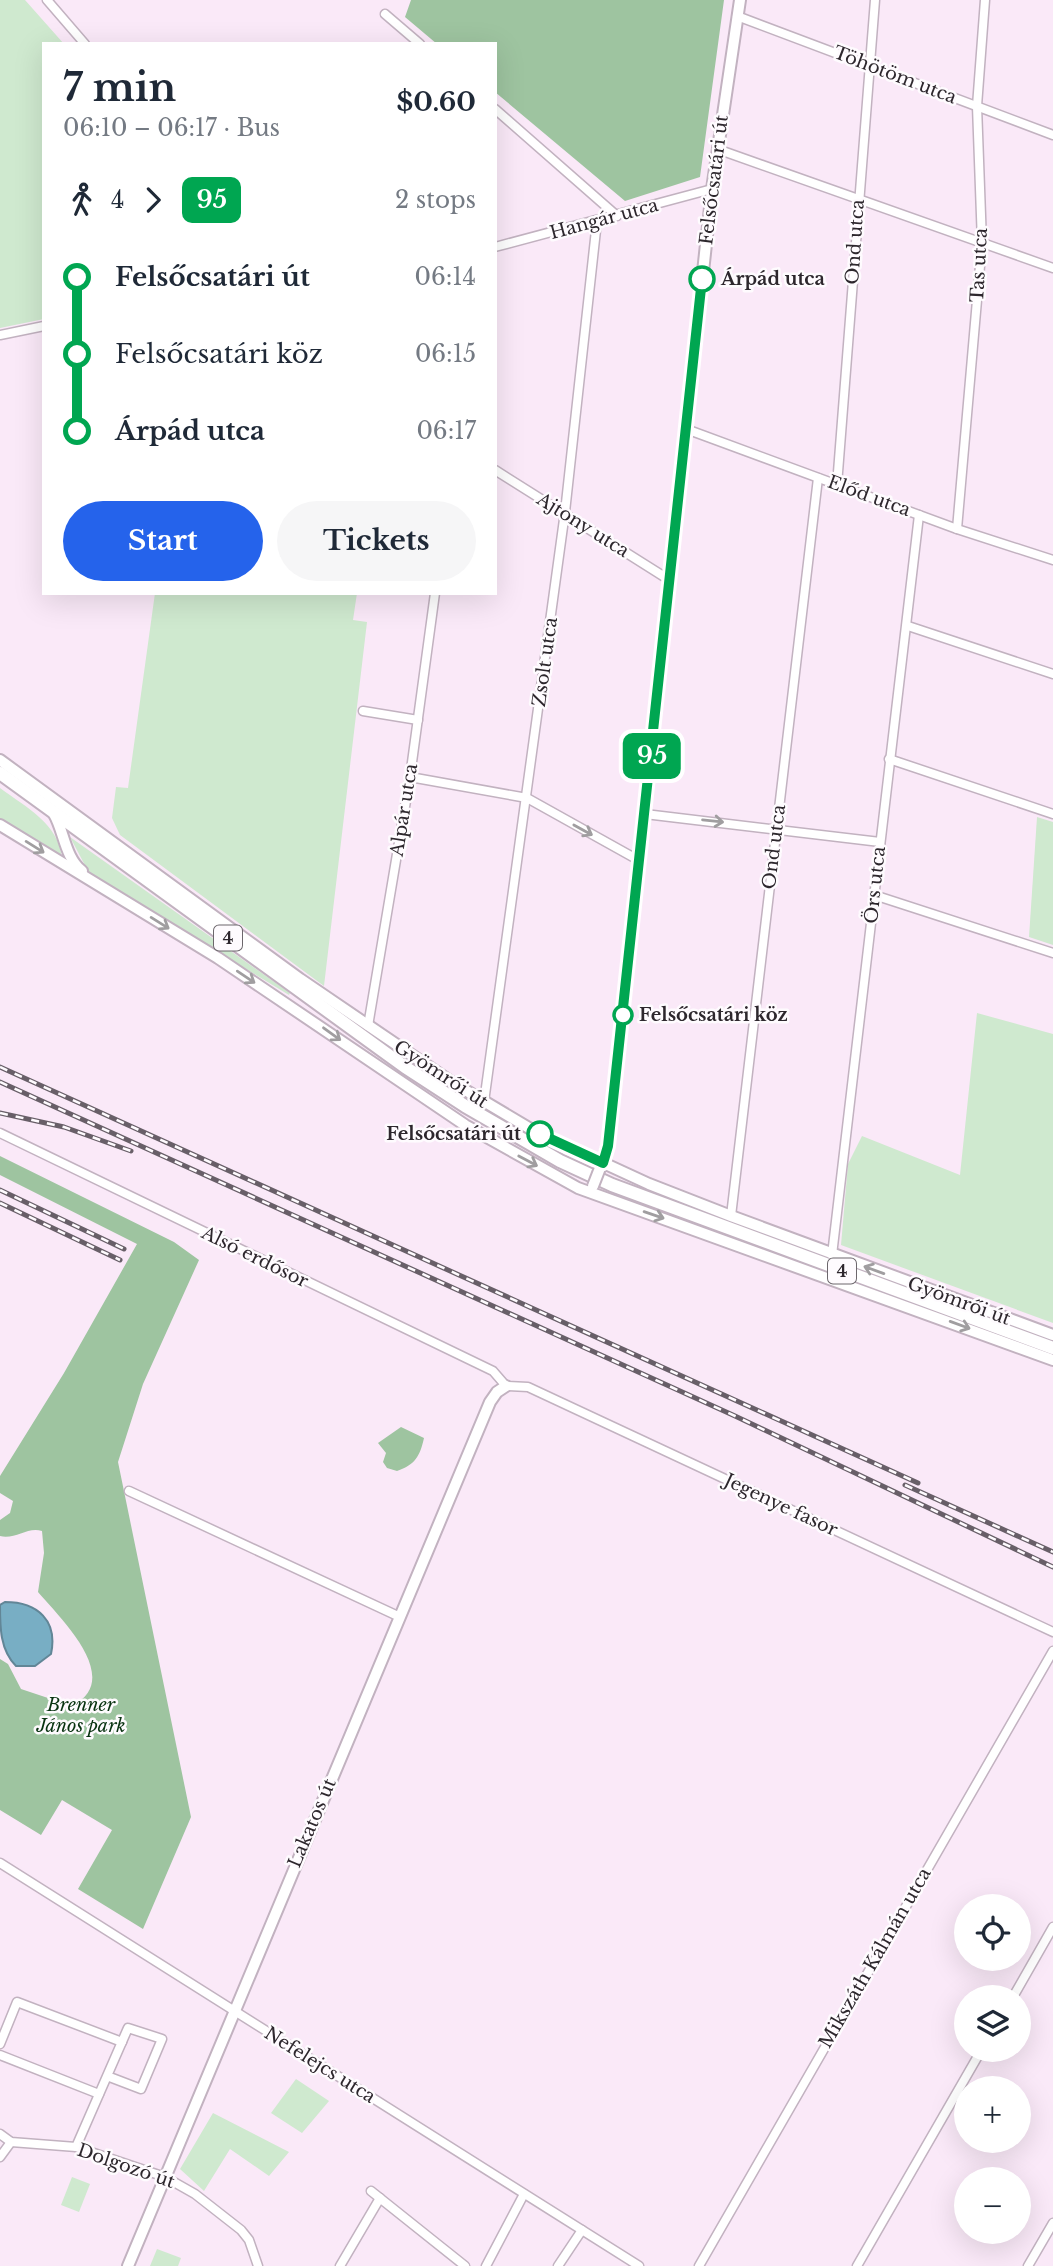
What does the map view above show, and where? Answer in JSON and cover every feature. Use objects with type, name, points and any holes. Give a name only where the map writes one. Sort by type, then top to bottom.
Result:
[{"type":"main road","name":"4","points":[[0,773],[426,1081],[560,1161],[712,1223],[1053,1348]]},
{"type":"street","points":[[47,0],[83,42]]},
{"type":"street","name":"Felsőcsatári út","points":[[591,1189],[608,1146],[712,189],[740,0]]},
{"type":"street","name":"Ond utca","points":[[837,485],[875,0]]},
{"type":"street","name":"Tas utca","points":[[957,529],[982,243],[976,106],[985,0]]},
{"type":"street","points":[[385,14],[418,42]]},
{"type":"street","name":"Töhötöm utca","points":[[737,16],[1053,135]]},
{"type":"street","points":[[497,111],[617,216]]},
{"type":"street","points":[[718,149],[1053,268]]},
{"type":"street","name":"Hangár utca","points":[[497,246],[712,189]]},
{"type":"street","name":"Zsolt utca","points":[[484,1102],[565,512],[597,221]]},
{"type":"street","points":[[0,335],[42,326]]},
{"type":"street","name":"Előd utca","points":[[686,429],[957,529],[1053,560]]},
{"type":"street","name":"Ajtony utca","points":[[497,471],[671,581]]},
{"type":"street","name":"Ond utca","points":[[731,1216],[818,478]]},
{"type":"street","name":"Örs utca","points":[[832,1255],[919,515]]},
{"type":"street","name":"Alpár utca","points":[[368,1026],[410,776],[435,595]]},
{"type":"street","points":[[908,626],[1053,674]]},
{"type":"street","points":[[363,710],[418,720]]},
{"type":"street","points":[[889,759],[1053,814]]},
{"type":"street","name":"Gyömrői út","points":[[0,760],[368,1026],[484,1102],[561,1145],[602,1166],[731,1216],[1053,1335]]},
{"type":"street","points":[[410,776],[527,798],[640,861]]},
{"type":"street","name":"Gyömrői út","points":[[51,808],[61,826],[76,867],[103,887]]},
{"type":"street","points":[[645,814],[880,842]]},
{"type":"street","name":"Gyömrői út","points":[[0,825],[309,1018],[465,1125],[591,1189],[1053,1360]]},
{"type":"street","points":[[874,895],[1053,953]]},
{"type":"street","name":"Alsó erdősor","points":[[0,1133],[493,1371],[506,1386]]},
{"type":"street","name":"Lakatos út","points":[[128,2266],[490,1402],[497,1392],[506,1386]]},
{"type":"street","name":"Jegenye fasor","points":[[506,1386],[528,1387],[1053,1632]]},
{"type":"street","points":[[129,1491],[400,1617]]},
{"type":"street","name":"Mikszáth Kálmán utca","points":[[699,2266],[1053,1651]]},
{"type":"street","name":"Nefelejcs utca","points":[[0,1864],[639,2266]]},
{"type":"street","points":[[1020,1985],[1053,1927]]},
{"type":"street","points":[[0,2044],[17,2002],[122,2042]]},
{"type":"street","points":[[76,2147],[99,2094],[128,2028],[162,2039],[141,2089],[107,2076]]},
{"type":"street","points":[[0,2055],[99,2094]]},
{"type":"street","points":[[857,2266],[975,2062]]},
{"type":"street","points":[[0,2134],[11,2142],[0,2157]]},
{"type":"street","name":"Dolgozó út","points":[[11,2142],[76,2147],[165,2177],[195,2194],[241,2230],[249,2240],[258,2266]]},
{"type":"street","points":[[370,2191],[465,2266]]},
{"type":"street","points":[[486,2266],[524,2194]]},
{"type":"street","points":[[340,2266],[380,2198]]},
{"type":"street","points":[[1028,2266],[1053,2223]]},
{"type":"street","points":[[558,2266],[582,2230]]},
{"type":"green space","points":[[0,0],[25,0],[62,42],[42,42],[42,319],[0,328]]},
{"type":"green space","points":[[411,0],[724,0],[700,177],[625,201],[497,94],[497,42],[435,42],[405,17]]},
{"type":"green space","points":[[155,595],[357,595],[353,620],[367,622],[324,986],[120,835],[112,818],[116,787],[128,788]]},
{"type":"green space","points":[[0,788],[48,826],[62,858],[0,818]]},
{"type":"green space","points":[[1037,817],[1053,822],[1053,945],[1029,937]]},
{"type":"green space","points":[[70,837],[290,993],[289,995],[100,880],[88,871]]},
{"type":"green space","points":[[977,1013],[1053,1034],[1053,1323],[841,1245],[848,1164],[862,1136],[960,1175]]},
{"type":"green space","name":"Brenner János park","points":[[0,1156],[174,1242],[199,1260],[143,1384],[118,1462],[191,1817],[143,1929],[78,1889],[112,1830],[62,1800],[41,1835],[0,1810],[0,1659],[8,1664],[21,1689],[72,1706],[87,1694],[92,1680],[90,1665],[83,1649],[38,1592],[44,1553],[42,1531],[32,1530],[0,1536],[0,1520],[10,1513],[13,1501],[0,1493],[0,1476],[64,1373],[137,1244],[0,1175]]},
{"type":"green space","points":[[401,1427],[424,1438],[416,1459],[397,1471],[387,1468],[383,1462],[386,1453],[378,1443]]},
{"type":"green space","points":[[296,2079],[329,2101],[302,2133],[271,2113]]},
{"type":"green space","points":[[213,2113],[289,2152],[269,2176],[230,2149],[204,2191],[180,2169]]},
{"type":"green space","points":[[72,2177],[90,2184],[79,2212],[61,2205]]},
{"type":"green space","points":[[157,2249],[181,2258],[178,2266],[150,2266]]},
{"type":"water","points":[[5,1602],[27,1605],[48,1623],[52,1642],[51,1654],[35,1666],[16,1666],[7,1653],[0,1622],[0,1605]]},
{"type":"railway","points":[[0,1067],[918,1483]]},
{"type":"railway","points":[[0,1082],[735,1416],[1053,1567]]},
{"type":"railway","points":[[0,1113],[64,1127],[131,1151]]},
{"type":"railway","points":[[0,1190],[124,1249]]},
{"type":"railway","points":[[0,1203],[120,1260]]},
{"type":"railway","points":[[905,1485],[1053,1552]]},
{"type":"bus line","name":"95","points":[[540,1134],[603,1163],[608,1146],[702,279]]},
{"type":"place","name":"Árpád utca","points":[[702,279]]},
{"type":"place","name":"Felsőcsatári köz","points":[[623,1015]]},
{"type":"place","name":"Felsőcsatári út","points":[[540,1134]]}]
